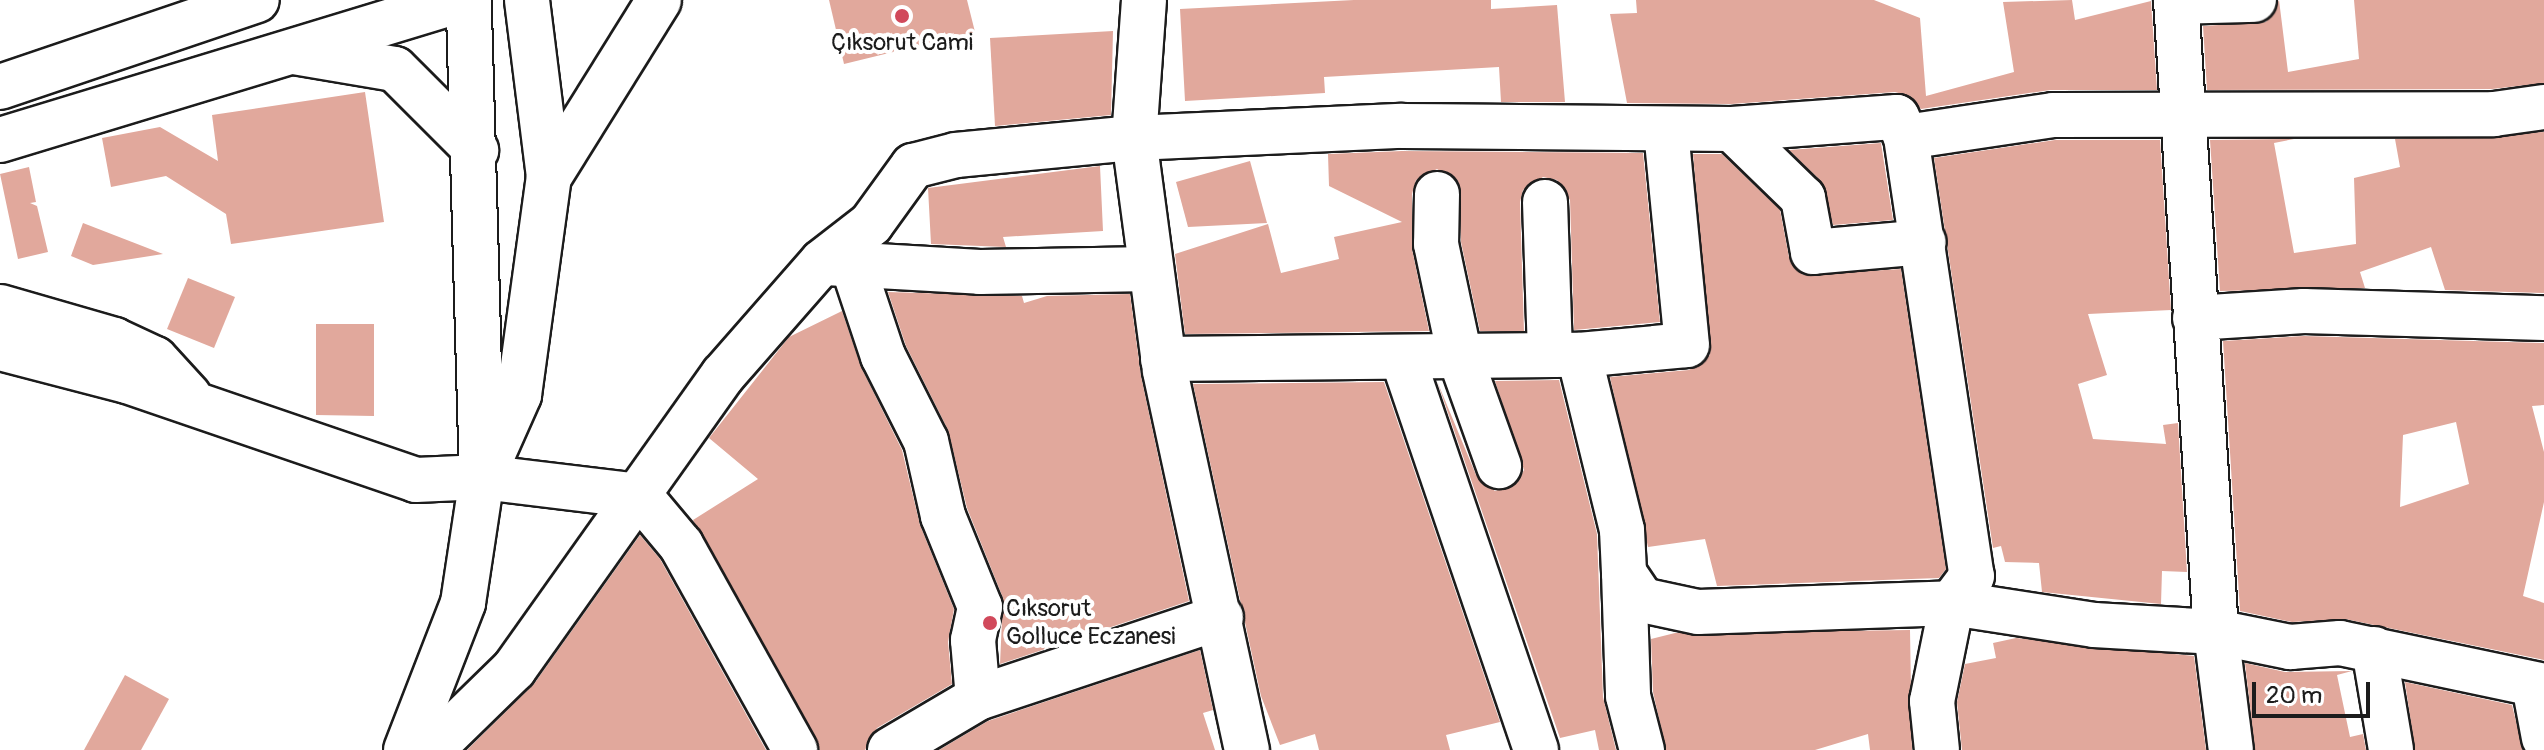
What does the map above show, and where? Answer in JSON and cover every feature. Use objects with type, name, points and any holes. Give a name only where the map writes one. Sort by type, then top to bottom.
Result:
[{"type":"street","points":[[0,87],[257,0]]},
{"type":"street","points":[[0,140],[280,50],[460,0]]},
{"type":"street","points":[[406,750],[463,603],[482,477],[476,150],[469,0]]},
{"type":"street","points":[[482,477],[519,395],[549,177],[527,0]]},
{"type":"street","points":[[549,177],[659,0]]},
{"type":"street","points":[[1144,0],[1134,138],[1163,359],[1221,617],[1247,750]]},
{"type":"street","points":[[2231,750],[2216,632],[2176,1],[2254,0]]},
{"type":"street","points":[[280,50],[395,69],[476,150]]},
{"type":"street","points":[[1906,137],[2053,115],[2181,111],[2494,114],[2544,107]]},
{"type":"street","points":[[431,750],[514,669],[640,496],[723,375],[838,266],[913,166],[956,155],[1134,138],[1402,126],[1732,129],[1897,117],[1906,137],[1924,242],[1972,576],[1952,603],[1932,701],[1937,750]]},
{"type":"street","points":[[1732,129],[1803,198],[1813,252],[1924,242]]},
{"type":"street","points":[[1163,359],[1564,355],[1687,345],[1666,130]]},
{"type":"street","points":[[1437,194],[1436,244],[1460,357],[1499,466]]},
{"type":"street","points":[[1545,202],[1564,355],[1622,530],[1628,696],[1642,750]]},
{"type":"street","points":[[838,266],[1151,269]]},
{"type":"street","points":[[838,266],[926,441],[943,516],[980,607],[973,640],[978,698]]},
{"type":"street","points":[[0,307],[114,340],[155,359],[197,405]]},
{"type":"street","points":[[2195,318],[2304,311],[2544,318]]},
{"type":"street","points":[[0,348],[197,405],[416,480],[482,477],[640,496],[681,545],[795,750]]},
{"type":"street","points":[[1403,359],[1536,750]]},
{"type":"street","points":[[1624,573],[1642,600],[1698,612],[1952,603],[2094,625],[2216,632],[2290,647],[2340,643],[2374,649],[2539,686],[2544,738]]},
{"type":"street","points":[[890,750],[978,698],[1221,617]]},
{"type":"street","points":[[2374,649],[2391,750]]},
{"type":"building","name":"Çıksorut Cami","points":[[829,0],[967,0],[975,32],[844,64]]},
{"type":"building","points":[[1354,0],[1491,0],[1491,9],[1557,5],[1565,102],[1501,102],[1499,67],[1324,77],[1325,93],[1185,101],[1180,9]]},
{"type":"building","points":[[1636,0],[1874,0],[1920,18],[1926,96],[2014,72],[2003,2],[2072,0],[2075,20],[2151,1],[2157,90],[2050,90],[1921,109],[1910,96],[1895,92],[1731,104],[1627,103],[1610,14],[1637,13]]},
{"type":"building","points":[[2279,0],[2288,72],[2359,59],[2354,0],[2544,0],[2544,83],[2492,89],[2207,90],[2203,26],[2266,22]]},
{"type":"building","points":[[1113,31],[1111,115],[995,126],[990,38]]},
{"type":"building","points":[[365,92],[384,222],[231,244],[226,214],[166,176],[111,187],[102,138],[160,127],[218,161],[212,115]]},
{"type":"building","points":[[2544,132],[2544,293],[2445,290],[2431,247],[2360,272],[2365,288],[2220,291],[2210,140],[2294,139],[2274,143],[2294,253],[2356,244],[2354,178],[2400,167],[2395,139]]},
{"type":"building","points":[[2055,140],[2160,140],[2171,310],[2088,314],[2107,375],[2078,384],[2093,439],[2166,444],[2163,425],[2178,423],[2187,572],[2162,571],[2161,604],[2042,592],[2039,563],[2005,562],[2001,546],[1993,548],[1934,158]]},
{"type":"building","points":[[1881,143],[1893,220],[1833,225],[1821,181],[1789,150]]},
{"type":"building","points":[[1402,151],[1643,153],[1660,322],[1574,330],[1570,200],[1557,180],[1543,177],[1523,190],[1520,202],[1524,331],[1480,331],[1461,242],[1459,183],[1437,169],[1416,180],[1412,194],[1412,249],[1429,331],[1185,334],[1175,254],[1268,224],[1281,273],[1339,259],[1334,237],[1402,222],[1329,186],[1328,154]]},
{"type":"building","points":[[1693,154],[1722,154],[1780,210],[1789,257],[1803,275],[1901,269],[1946,569],[1939,578],[1717,586],[1705,539],[1648,547],[1610,377],[1689,370],[1710,355]]},
{"type":"building","points":[[1250,161],[1267,223],[1188,227],[1176,182]]},
{"type":"building","points":[[1100,166],[1103,231],[1003,237],[1006,247],[931,244],[928,188]]},
{"type":"building","points":[[29,167],[36,202],[30,203],[37,206],[48,252],[18,259],[0,174]]},
{"type":"building","points":[[83,223],[163,254],[93,265],[71,256]]},
{"type":"building","points":[[188,278],[235,297],[214,348],[167,329]]},
{"type":"building","points":[[888,292],[1022,296],[1024,303],[1047,296],[1130,294],[1141,376],[1189,601],[1000,664],[1003,598],[967,508],[948,430],[906,346]]},
{"type":"building","points":[[842,311],[861,367],[902,450],[920,525],[954,609],[948,642],[952,684],[877,728],[865,750],[820,750],[693,520],[758,479],[709,438],[789,337]]},
{"type":"building","points":[[316,324],[374,324],[374,416],[316,415]]},
{"type":"building","points":[[2304,336],[2544,343],[2544,405],[2532,406],[2544,452],[2544,502],[2523,596],[2544,603],[2544,660],[2345,619],[2292,622],[2240,611],[2223,341]],"holes":[[[2456,422],[2469,484],[2400,507],[2403,435]]]},
{"type":"building","points":[[1559,380],[1597,534],[1603,697],[1616,750],[1599,750],[1595,730],[1560,738],[1437,381],[1476,475],[1495,491],[1517,483],[1524,470],[1495,381]]},
{"type":"building","points":[[1384,382],[1500,722],[1446,735],[1450,750],[1319,750],[1315,734],[1280,745],[1261,696],[1193,384]]},
{"type":"building","points":[[640,535],[660,559],[766,750],[467,750],[534,684]]},
{"type":"building","points":[[1910,630],[1912,750],[1870,750],[1868,734],[1815,750],[1666,750],[1653,692],[1651,639],[1675,633]]},
{"type":"building","points":[[2016,638],[2194,656],[2206,750],[1962,750],[1957,702],[1965,664],[1996,658],[1993,643]]},
{"type":"building","points":[[1200,650],[1213,710],[1203,713],[1215,750],[939,750],[988,721]]},
{"type":"building","points":[[2245,663],[2285,672],[2352,671],[2337,675],[2350,737],[2363,734],[2366,750],[2255,750]]},
{"type":"building","points":[[125,675],[169,699],[141,750],[84,750]]},
{"type":"building","points":[[2405,682],[2512,705],[2523,750],[2415,750]]},
{"type":"place","name":"Çıksorut Cami","points":[[902,16]]},
{"type":"place","name":"Cıksorut Golluce Eczanesi","points":[[990,623]]}]
